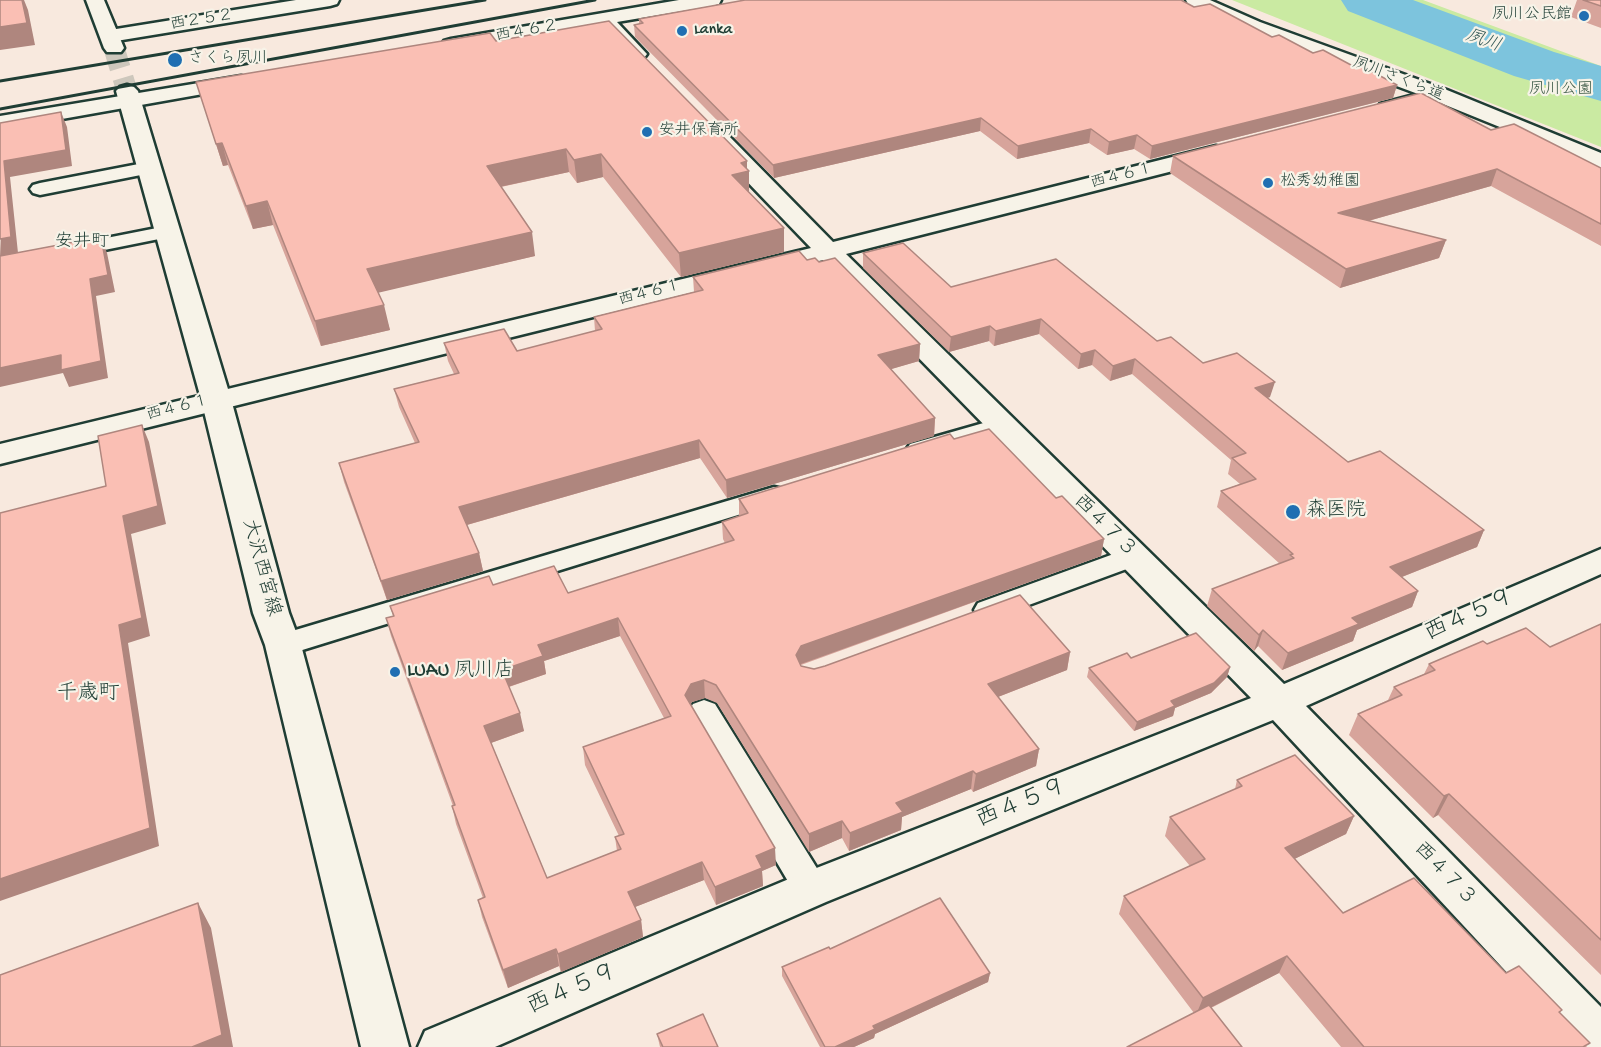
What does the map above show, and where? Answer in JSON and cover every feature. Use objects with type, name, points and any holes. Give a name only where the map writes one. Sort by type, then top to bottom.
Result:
[{"type":"street","name":"西２５２","points":[[95,0],[112,42],[330,0]]},
{"type":"street","name":"西４６２","points":[[438,48],[712,0]]},
{"type":"street","name":"夙川さくら道","points":[[1195,0],[1253,26],[1439,95],[1601,160]]},
{"type":"street","points":[[603,19],[659,77]]},
{"type":"street","points":[[0,123],[128,96],[261,78]]},
{"type":"street","points":[[1364,115],[1439,95]]},
{"type":"street","name":"大沢西宮線","points":[[128,96],[216,399],[271,613],[283,645],[385,1047]]},
{"type":"street","name":"西４７３","points":[[697,117],[828,252],[1279,702],[1601,1040]]},
{"type":"street","name":"西４６１","points":[[0,454],[216,399],[828,252],[1241,146]]},
{"type":"street","name":"西４５９","points":[[442,1047],[811,889],[1279,702],[1601,560]]},
{"type":"lane","points":[[40,189],[149,168]]},
{"type":"lane","points":[[0,265],[167,232]]},
{"type":"lane","points":[[899,456],[1002,425]]},
{"type":"lane","points":[[283,645],[796,488]]},
{"type":"lane","points":[[968,617],[1133,556]]},
{"type":"lane","points":[[704,712],[811,889]]},
{"type":"green space","name":"夙川公園","points":[[1232,0],[1423,0],[1601,66],[1601,147]]},
{"type":"building","points":[[0,0],[22,0],[27,23],[0,27]]},
{"type":"building","points":[[745,0],[1181,0],[1194,7],[1210,4],[1272,37],[1279,35],[1313,53],[1323,50],[1351,65],[1358,64],[1397,85],[1152,146],[1137,135],[1109,142],[1091,129],[1018,146],[981,118],[773,165],[634,25],[643,23],[639,19]]},
{"type":"building","points":[[1583,0],[1601,0],[1601,6]]},
{"type":"building","points":[[609,21],[747,161],[741,163],[749,171],[732,175],[784,228],[679,253],[601,154],[574,160],[566,149],[487,166],[532,232],[367,269],[384,305],[315,321],[267,201],[246,206],[222,143],[216,144],[196,82],[490,33],[496,41]]},
{"type":"building","points":[[1421,93],[1491,130],[1514,124],[1601,168],[1601,224],[1497,169],[1338,213],[1446,240],[1346,269],[1173,156]]},
{"type":"building","points":[[61,112],[66,150],[4,161],[11,237],[0,239],[0,123]]},
{"type":"building","points":[[101,237],[108,275],[90,279],[101,361],[61,370],[61,355],[0,368],[0,256]]},
{"type":"building","points":[[903,243],[951,287],[1056,259],[1157,341],[1171,337],[1203,363],[1237,353],[1275,382],[1255,388],[1348,462],[1380,451],[1484,530],[1390,567],[1418,591],[1352,618],[1359,624],[1288,653],[1263,630],[1259,635],[1212,589],[1294,558],[1290,555],[1293,554],[1221,491],[1256,479],[1232,458],[1246,453],[1135,359],[1113,366],[1095,350],[1081,354],[1041,319],[996,331],[990,326],[951,337],[863,253]]},
{"type":"building","points":[[799,251],[807,260],[815,258],[819,262],[835,258],[920,344],[878,355],[935,418],[726,480],[699,440],[459,507],[479,553],[381,581],[339,463],[419,442],[394,389],[459,373],[444,343],[504,329],[517,351],[602,329],[594,317],[703,290],[693,277]]},
{"type":"building","points":[[142,425],[158,506],[123,516],[142,618],[119,625],[150,828],[0,879],[0,513],[106,486],[98,436]]},
{"type":"building","points":[[989,429],[1056,498],[1062,496],[1104,539],[801,646],[796,655],[801,666],[814,669],[1020,595],[1070,652],[988,684],[1039,749],[976,774],[973,771],[896,803],[903,812],[850,833],[842,821],[809,834],[716,685],[704,680],[691,684],[685,695],[775,848],[756,856],[762,868],[715,887],[702,862],[628,892],[641,920],[558,954],[556,949],[503,970],[478,900],[485,897],[452,806],[455,805],[386,618],[394,616],[390,606],[489,576],[493,585],[554,566],[568,593],[734,540],[722,522],[748,513],[739,499],[950,434],[954,439]],"holes":[[[618,618],[671,716],[583,747],[624,834],[615,837],[621,849],[547,878],[484,726],[520,713],[502,670],[543,656],[538,645]]]},
{"type":"building","points":[[1601,624],[1601,940],[1449,794],[1444,796],[1358,714],[1402,695],[1394,687],[1435,670],[1429,664],[1483,641],[1487,644],[1526,628],[1550,647]]},
{"type":"building","points":[[1196,633],[1230,667],[1214,683],[1171,701],[1175,706],[1137,722],[1089,668],[1127,653],[1131,658]]},
{"type":"building","points":[[1295,755],[1354,816],[1285,848],[1343,913],[1414,878],[1506,973],[1519,966],[1590,1043],[1583,1047],[1364,1047],[1287,956],[1203,998],[1124,896],[1205,859],[1170,817],[1242,786],[1237,780]]},
{"type":"building","points":[[940,898],[990,973],[873,1026],[875,1029],[835,1047],[825,1047],[782,967],[829,947],[830,949]]},
{"type":"building","points":[[198,903],[222,1035],[192,1047],[0,1047],[0,975]]},
{"type":"building","points":[[1209,1005],[1242,1047],[1127,1047]]},
{"type":"building","points":[[703,1014],[718,1047],[663,1047],[657,1034]]},
{"type":"waterway","name":"夙川","points":[[1366,0],[1534,64],[1601,84]]},
{"type":"tunnel","points":[[114,48],[127,91]]},
{"type":"railway","points":[[0,81],[485,0]]},
{"type":"railway","points":[[0,109],[595,0]]},
{"type":"place","name":"夙川公民館","points":[[1584,16]]},
{"type":"place","name":"Lanka","points":[[682,31]]},
{"type":"place","name":"さくら夙川","points":[[175,60]]},
{"type":"place","name":"安井保育所","points":[[647,132]]},
{"type":"place","name":"松秀幼稚園","points":[[1268,183]]},
{"type":"place","name":"森医院","points":[[1293,512]]},
{"type":"place","name":"LUAU 夙川店","points":[[395,672]]},
{"type":"district","name":"安井町","points":[[82,243]]},
{"type":"district","name":"千歳町","points":[[88,695]]}]
